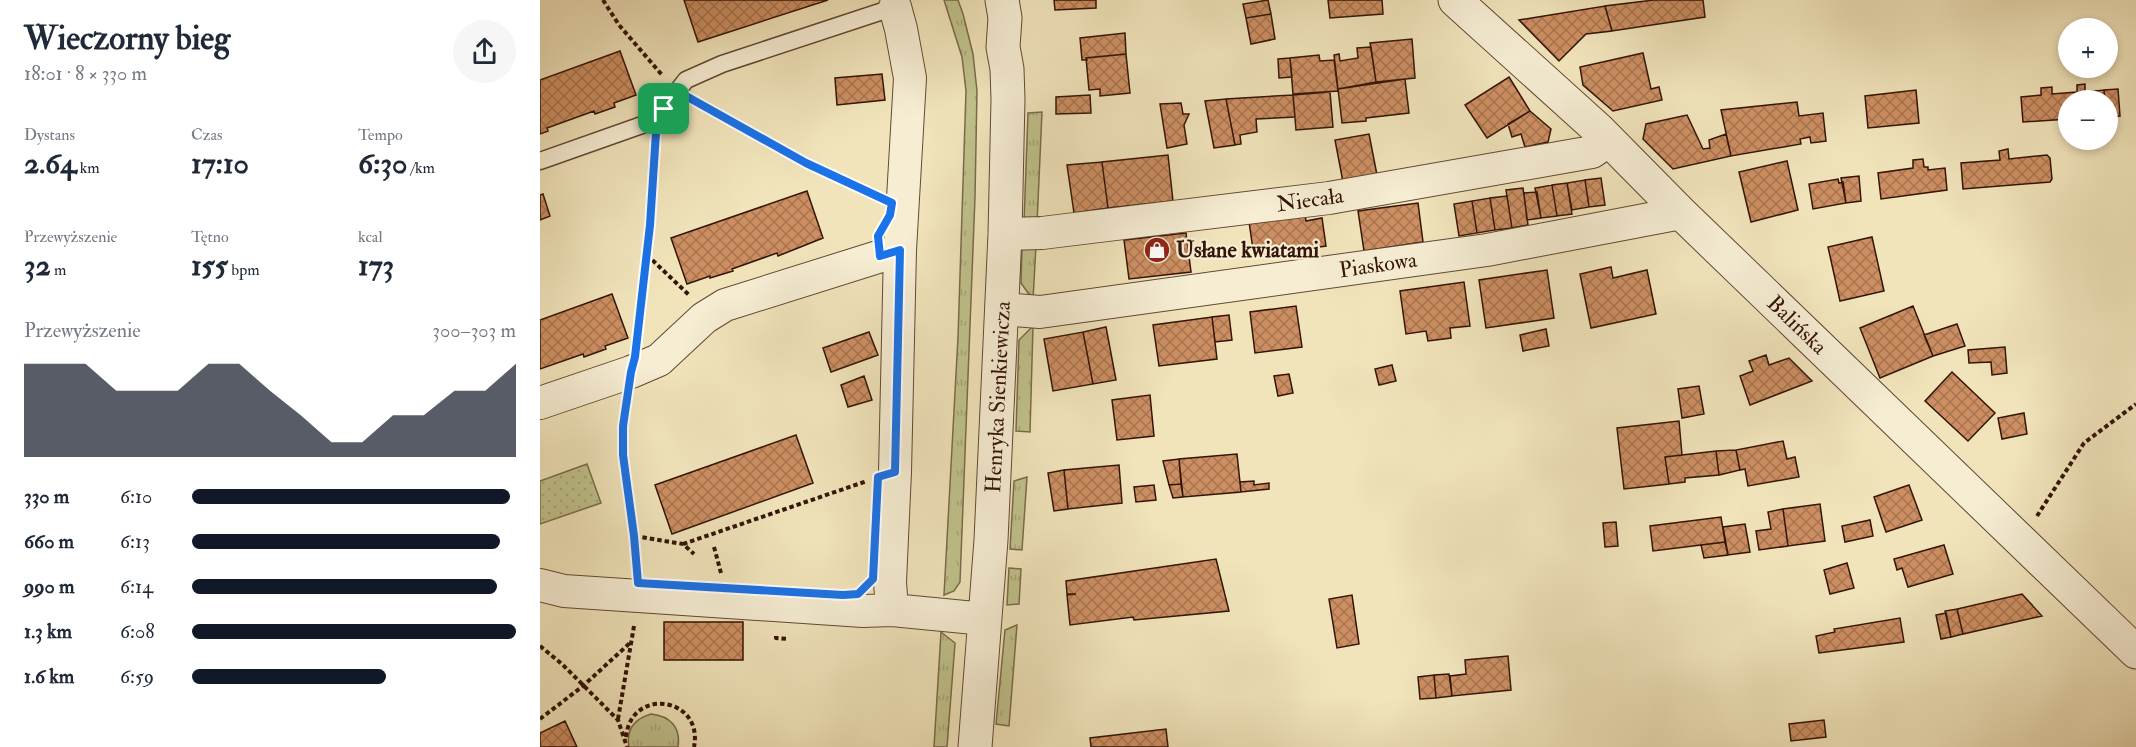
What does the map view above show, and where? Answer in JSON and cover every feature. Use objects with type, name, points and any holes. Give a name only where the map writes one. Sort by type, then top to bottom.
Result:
[{"type":"street","name":"Henryka Sienkiewicza","points":[[975,747],[996,456],[1008,99],[1007,69],[1003,47],[982,0]]},
{"type":"street","name":"Henryka Sienkiewicza","points":[[1002,0],[1005,18],[1003,47]]},
{"type":"street","name":"Balińska","points":[[1455,0],[1609,140],[1681,213],[2136,652]]},
{"type":"street","points":[[892,610],[890,582],[900,250],[910,78],[902,29],[895,7]]},
{"type":"street","name":"Niecała","points":[[1005,234],[1042,233],[1329,198],[1592,152],[1609,140]]},
{"type":"street","name":"Piaskowa","points":[[1002,309],[1040,312],[1487,250],[1681,213]]},
{"type":"street","points":[[540,403],[659,360],[704,318],[725,305],[900,250]]},
{"type":"street","points":[[540,585],[564,591],[639,597],[863,611],[892,610],[985,620]]},
{"type":"lane","points":[[540,161],[642,125],[657,117],[686,80],[722,64],[895,7]]},
{"type":"path","points":[[603,0],[619,25],[677,91],[806,163],[881,198]]},
{"type":"path","points":[[639,597],[634,536],[623,455],[623,426],[635,357],[647,255],[657,117]]},
{"type":"path","points":[[647,255],[690,295]]},
{"type":"path","points":[[2023,544],[2059,479],[2084,443],[2136,404]]},
{"type":"path","points":[[634,536],[683,544],[895,472]]},
{"type":"path","points":[[683,544],[694,554]]},
{"type":"path","points":[[714,547],[723,578]]},
{"type":"path","points":[[618,720],[633,632]]},
{"type":"path","points":[[540,718],[583,686],[631,642]]},
{"type":"path","points":[[540,646],[618,720],[627,747]]},
{"type":"path","points":[[627,747],[628,724],[634,715],[643,707],[665,703],[676,706],[692,722],[695,733],[694,747]]},
{"type":"green space","points":[[944,0],[958,0],[973,54],[977,91],[960,582],[954,591],[944,595],[958,337],[966,91],[962,57]]},
{"type":"green space","points":[[1042,112],[1037,224],[1024,223],[1028,113]]},
{"type":"green space","points":[[1036,245],[1033,300],[1021,283],[1022,246]]},
{"type":"green space","points":[[1033,326],[1030,432],[1016,431],[1019,340]]},
{"type":"green space","points":[[587,464],[601,503],[540,524],[540,481]]},
{"type":"green space","points":[[1027,477],[1022,550],[1010,549],[1014,481]]},
{"type":"green space","points":[[1009,568],[1021,569],[1019,604],[1007,605]]},
{"type":"green space","points":[[1017,625],[1009,726],[996,724],[1005,630]]},
{"type":"green space","points":[[941,632],[955,643],[947,747],[934,747]]},
{"type":"green space","points":[[651,714],[664,717],[673,724],[678,734],[678,747],[629,747],[628,741],[632,726]]},
{"type":"building","points":[[684,0],[828,0],[698,42]]},
{"type":"building","points":[[1054,0],[1096,0],[1096,8],[1055,10]]},
{"type":"building","points":[[1268,0],[1271,14],[1246,18],[1243,4]]},
{"type":"building","points":[[1328,0],[1382,0],[1383,14],[1330,18]]},
{"type":"building","points":[[1654,0],[1703,0],[1705,17],[1612,31],[1605,6]]},
{"type":"building","points":[[1605,6],[1612,31],[1586,34],[1559,61],[1519,20]]},
{"type":"building","points":[[1271,14],[1275,39],[1251,44],[1246,18]]},
{"type":"building","points":[[1125,33],[1126,54],[1082,60],[1080,38]]},
{"type":"building","points":[[1412,39],[1415,78],[1376,82],[1370,43]]},
{"type":"building","points":[[1371,47],[1376,82],[1338,89],[1334,55],[1339,54],[1340,61],[1358,58],[1357,48]]},
{"type":"building","points":[[620,51],[636,95],[614,103],[615,107],[595,114],[594,111],[547,128],[548,131],[540,134],[540,80]]},
{"type":"building","points":[[1643,53],[1651,89],[1659,87],[1662,100],[1613,111],[1583,85],[1580,67]]},
{"type":"building","points":[[1126,54],[1130,93],[1100,96],[1100,89],[1089,90],[1086,58]]},
{"type":"building","points":[[1319,55],[1320,61],[1334,60],[1338,91],[1293,94],[1290,58]]},
{"type":"building","points":[[1290,58],[1292,77],[1279,78],[1278,59]]},
{"type":"building","points":[[882,74],[885,100],[837,105],[835,78]]},
{"type":"building","points":[[1509,77],[1530,111],[1487,138],[1465,105]]},
{"type":"building","points":[[1405,79],[1409,113],[1342,123],[1338,89]]},
{"type":"building","points":[[2085,84],[2085,90],[2077,90],[2077,85]]},
{"type":"building","points":[[2052,87],[2052,94],[2058,94],[2058,120],[2023,122],[2021,97],[2041,95],[2041,88]]},
{"type":"building","points":[[2118,89],[2120,116],[2118,116],[2118,90],[2104,90]]},
{"type":"building","points":[[1916,90],[1919,123],[1868,128],[1865,96]]},
{"type":"building","points":[[1330,92],[1333,127],[1296,130],[1293,95]]},
{"type":"building","points":[[1090,95],[1091,113],[1056,114],[1056,97]]},
{"type":"building","points":[[1293,95],[1295,117],[1256,119],[1257,132],[1240,135],[1241,144],[1235,145],[1226,99]]},
{"type":"building","points":[[1226,99],[1235,145],[1214,148],[1205,101]]},
{"type":"building","points":[[1797,102],[1799,116],[1823,113],[1826,141],[1811,143],[1810,137],[1800,139],[1801,144],[1731,156],[1721,110]]},
{"type":"building","points":[[1181,103],[1183,114],[1189,114],[1184,125],[1187,144],[1167,148],[1160,104]]},
{"type":"building","points":[[1530,111],[1551,129],[1548,142],[1525,147],[1521,134],[1512,137],[1508,124]]},
{"type":"building","points":[[1687,115],[1703,149],[1710,148],[1709,140],[1726,134],[1731,156],[1673,169],[1643,139],[1646,124]]},
{"type":"building","points":[[1369,134],[1377,175],[1343,182],[1335,140]]},
{"type":"building","points":[[2008,149],[2009,159],[2047,155],[2050,158],[2052,179],[2050,182],[1963,189],[1961,163],[2000,160],[1999,151]]},
{"type":"building","points":[[1168,155],[1173,201],[1108,208],[1102,162]]},
{"type":"building","points":[[1923,159],[1924,167],[1928,167],[1928,170],[1945,168],[1947,190],[1881,199],[1878,173],[1913,168],[1913,160]]},
{"type":"building","points":[[1787,161],[1798,210],[1751,222],[1739,172]]},
{"type":"building","points":[[1102,162],[1108,208],[1074,213],[1067,165]]},
{"type":"building","points":[[1859,176],[1861,201],[1846,203],[1841,178]]},
{"type":"building","points":[[1601,178],[1605,205],[1589,207],[1585,180]]},
{"type":"building","points":[[1838,179],[1839,183],[1843,182],[1846,203],[1813,209],[1809,184]]},
{"type":"building","points":[[1585,180],[1589,207],[1572,210],[1567,183]]},
{"type":"building","points":[[1567,183],[1572,214],[1557,216],[1552,185]]},
{"type":"building","points":[[1552,185],[1557,216],[1541,218],[1535,188]]},
{"type":"building","points":[[1523,188],[1528,225],[1512,228],[1506,190]]},
{"type":"building","points":[[807,191],[823,238],[778,256],[777,253],[732,269],[733,271],[687,284],[671,238]]},
{"type":"building","points":[[1537,192],[1541,218],[1527,220],[1524,193]]},
{"type":"building","points":[[543,194],[550,216],[540,220],[540,195]]},
{"type":"building","points":[[1507,196],[1512,228],[1495,230],[1490,198]]},
{"type":"building","points":[[1490,198],[1495,230],[1477,233],[1472,201]]},
{"type":"building","points":[[1472,201],[1477,233],[1459,236],[1454,204]]},
{"type":"building","points":[[1418,203],[1423,242],[1364,251],[1358,211]]},
{"type":"building","points":[[1305,214],[1306,221],[1322,218],[1326,246],[1254,256],[1249,222]]},
{"type":"building","name":"Usłane kwiatami","points":[[1186,233],[1191,272],[1129,279],[1124,240]]},
{"type":"building","points":[[1872,237],[1884,291],[1840,301],[1828,247]]},
{"type":"building","points":[[1611,267],[1613,278],[1647,270],[1656,314],[1591,328],[1580,274]]},
{"type":"building","points":[[1547,270],[1554,318],[1486,328],[1479,280]]},
{"type":"building","points":[[1464,282],[1470,326],[1450,328],[1451,338],[1428,341],[1426,331],[1406,334],[1400,291]]},
{"type":"building","points":[[612,294],[628,338],[584,357],[583,354],[540,369],[540,320]]},
{"type":"building","points":[[1296,306],[1302,347],[1255,353],[1250,312]]},
{"type":"building","points":[[1913,306],[1933,356],[1880,378],[1860,328]]},
{"type":"building","points":[[1229,315],[1232,340],[1215,342],[1212,317]]},
{"type":"building","points":[[1212,317],[1217,359],[1159,366],[1153,325]]},
{"type":"building","points":[[1957,324],[1965,346],[1933,356],[1924,335]]},
{"type":"building","points":[[1106,327],[1116,380],[1093,384],[1083,332]]},
{"type":"building","points":[[1546,329],[1549,346],[1523,351],[1520,335]]},
{"type":"building","points":[[869,332],[878,355],[831,372],[823,348]]},
{"type":"building","points":[[1083,332],[1093,384],[1053,391],[1044,339]]},
{"type":"building","points":[[2005,347],[2007,373],[1992,375],[1991,362],[1969,363],[1968,350]]},
{"type":"building","points":[[1766,355],[1769,365],[1789,358],[1812,381],[1750,405],[1740,376],[1753,371],[1749,361]]},
{"type":"building","points":[[1392,365],[1396,381],[1379,385],[1375,369]]},
{"type":"building","points":[[1952,372],[1995,413],[1968,441],[1925,401]]},
{"type":"building","points":[[1289,374],[1293,393],[1278,396],[1274,376]]},
{"type":"building","points":[[864,376],[872,400],[848,407],[841,385]]},
{"type":"building","points":[[1699,386],[1704,414],[1682,418],[1678,389]]},
{"type":"building","points":[[1150,395],[1154,436],[1117,440],[1112,400]]},
{"type":"building","points":[[2024,413],[2027,434],[2002,439],[1998,418]]},
{"type":"building","points":[[1679,421],[1682,455],[1665,457],[1669,484],[1624,489],[1617,428]]},
{"type":"building","points":[[796,435],[813,483],[672,534],[655,485]]},
{"type":"building","points":[[1783,441],[1787,459],[1795,457],[1799,477],[1748,486],[1745,469],[1740,470],[1736,450]]},
{"type":"building","points":[[1736,450],[1740,470],[1719,475],[1716,451]]},
{"type":"building","points":[[1716,451],[1719,475],[1685,478],[1685,482],[1669,484],[1665,457]]},
{"type":"building","points":[[1237,454],[1241,492],[1183,497],[1179,459]]},
{"type":"building","points":[[1179,459],[1181,484],[1169,485],[1163,461]]},
{"type":"building","points":[[1119,465],[1122,503],[1068,509],[1064,470]]},
{"type":"building","points":[[1064,470],[1068,509],[1054,511],[1048,473]]},
{"type":"building","points":[[1254,481],[1254,485],[1269,483],[1269,489],[1241,492],[1240,482]]},
{"type":"building","points":[[1181,484],[1183,497],[1173,498],[1169,485]]},
{"type":"building","points":[[1154,485],[1156,500],[1136,502],[1134,487]]},
{"type":"building","points":[[1909,485],[1922,520],[1886,532],[1874,497]]},
{"type":"building","points":[[1820,504],[1825,541],[1788,546],[1783,509]]},
{"type":"building","points":[[1783,509],[1788,546],[1759,550],[1756,531],[1771,529],[1768,512]]},
{"type":"building","points":[[1721,517],[1725,542],[1653,551],[1650,526]]},
{"type":"building","points":[[1870,520],[1873,536],[1845,542],[1842,526]]},
{"type":"building","points":[[1616,522],[1618,546],[1605,547],[1603,523]]},
{"type":"building","points":[[1745,524],[1750,552],[1728,555],[1723,527]]},
{"type":"building","points":[[1725,542],[1728,555],[1704,558],[1701,545]]},
{"type":"building","points":[[1944,545],[1953,574],[1908,587],[1902,568],[1897,570],[1894,559]]},
{"type":"building","points":[[1216,559],[1229,611],[1134,620],[1133,617],[1070,625],[1067,595],[1076,594],[1067,594],[1066,581]]},
{"type":"building","points":[[1847,563],[1854,588],[1830,594],[1824,570]]},
{"type":"building","points":[[2022,594],[2042,616],[1963,634],[1957,609]]},
{"type":"building","points":[[1352,595],[1359,644],[1337,648],[1329,599]]},
{"type":"building","points":[[1957,609],[1963,634],[1951,637],[1945,611]]},
{"type":"building","points":[[1946,613],[1951,637],[1941,639],[1936,615]]},
{"type":"building","points":[[1900,618],[1904,642],[1819,653],[1816,636],[1835,632],[1834,629]]},
{"type":"building","points":[[664,622],[743,622],[743,660],[664,660]]},
{"type":"building","points":[[1508,656],[1511,690],[1452,696],[1450,676],[1466,674],[1465,660]]},
{"type":"building","points":[[1449,674],[1452,696],[1436,698],[1434,675]]},
{"type":"building","points":[[1434,675],[1436,698],[1420,699],[1418,677]]},
{"type":"building","points":[[1824,720],[1826,737],[1791,741],[1789,724]]},
{"type":"building","points":[[565,721],[577,747],[540,747],[540,733]]},
{"type":"building","points":[[1166,729],[1168,747],[1091,747],[1090,738]]},
{"type":"place","name":"Usłane kwiatami","points":[[1157,250]]},
{"type":"route","points":[[677,91],[806,163],[892,203],[886,225],[878,236],[880,256],[900,250],[895,472],[878,477],[873,579],[858,594],[638,583],[623,455],[623,426],[635,357],[647,255],[657,117],[664,109],[677,91]]}]
